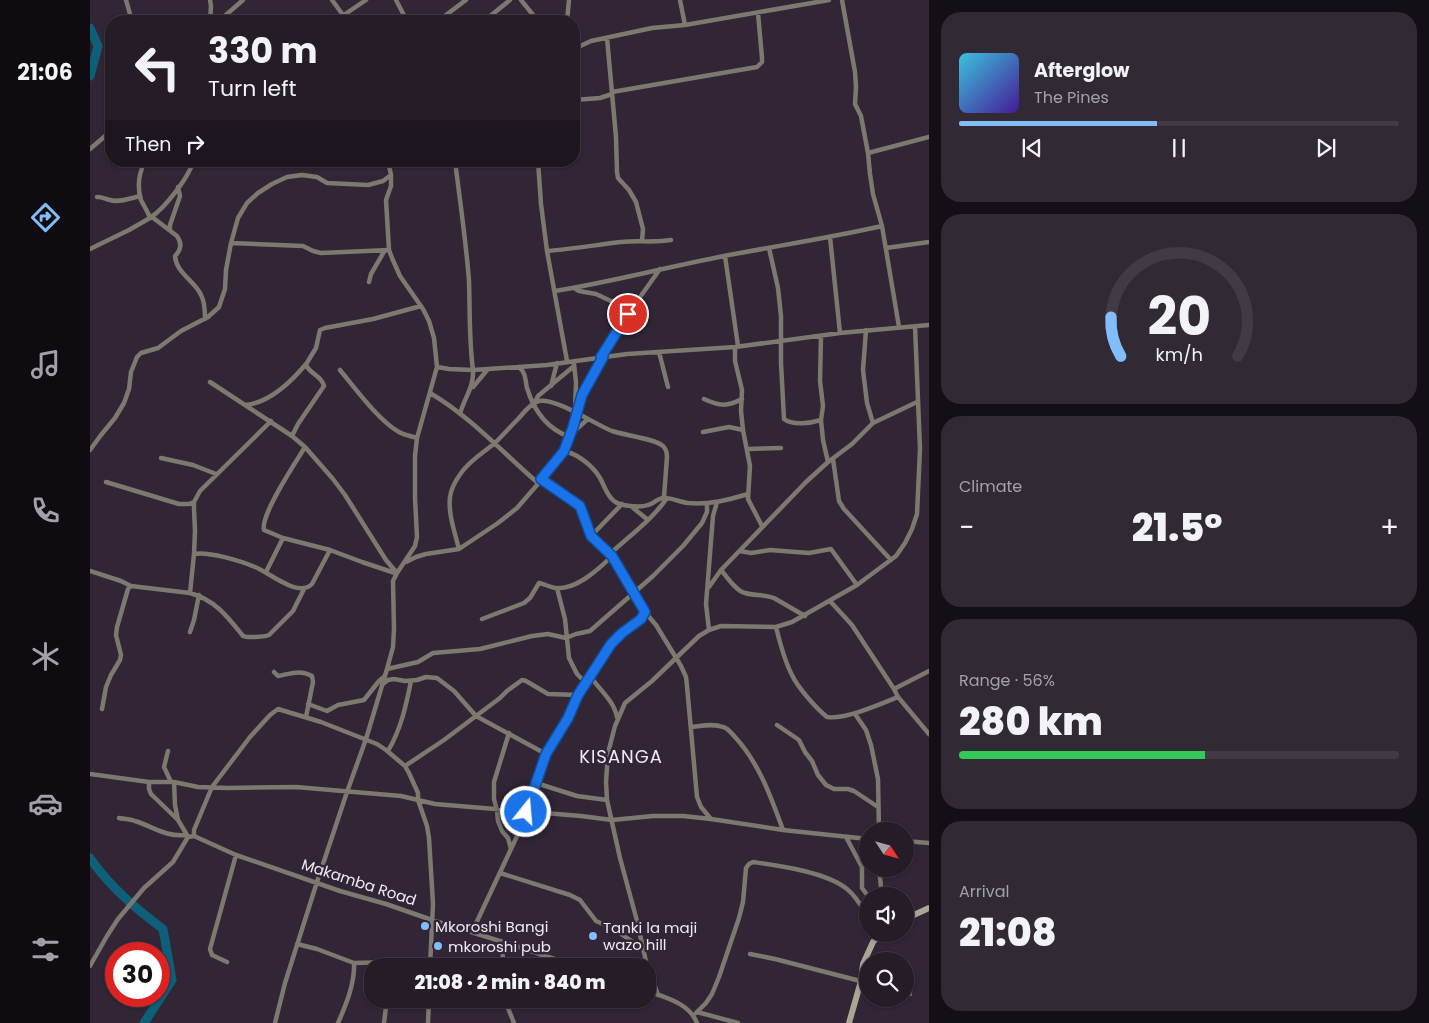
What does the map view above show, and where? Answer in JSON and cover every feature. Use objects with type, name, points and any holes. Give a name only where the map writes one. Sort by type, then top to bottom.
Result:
[{"type":"main road","points":[[914,915],[929,908]]},
{"type":"main road","points":[[849,1023],[859,996]]},
{"type":"street","points":[[126,0],[130,15]]},
{"type":"street","points":[[210,0],[210,15]]},
{"type":"street","points":[[226,15],[243,0]]},
{"type":"street","points":[[332,0],[343,15],[366,0]]},
{"type":"street","points":[[396,0],[404,15]]},
{"type":"street","points":[[446,15],[466,0]]},
{"type":"street","points":[[491,15],[510,0]]},
{"type":"street","points":[[521,0],[533,15]]},
{"type":"street","points":[[568,15],[569,0]]},
{"type":"street","points":[[680,0],[685,25]]},
{"type":"street","points":[[580,46],[591,41],[652,28],[685,25],[829,0]]},
{"type":"street","points":[[842,0],[856,87],[855,104],[861,116],[873,194],[882,226],[900,327]]},
{"type":"street","points":[[580,100],[600,98],[612,93],[757,67],[762,62],[758,13]]},
{"type":"street","points":[[608,38],[618,178],[629,190],[636,202],[643,229],[642,241]]},
{"type":"street","points":[[90,149],[105,136]]},
{"type":"street","points":[[868,153],[929,137]]},
{"type":"street","points":[[142,167],[139,181],[140,196],[151,217],[170,230],[180,240],[181,246],[179,252],[174,256],[175,262],[202,296],[205,319]]},
{"type":"street","points":[[90,249],[129,230],[157,213],[189,173],[191,167]]},
{"type":"street","points":[[275,1023],[285,983],[316,882],[366,739],[383,684],[392,647],[394,629],[393,581],[396,573],[405,563],[415,546],[417,537],[414,468],[417,438],[437,367],[431,329],[427,317],[400,276],[387,250],[386,200],[391,186],[389,167]]},
{"type":"street","points":[[456,167],[468,273],[470,343],[473,370],[473,381],[460,414]]},
{"type":"street","points":[[538,167],[547,251],[567,361]]},
{"type":"street","points":[[90,450],[124,403],[129,389],[131,372],[137,357],[141,353],[158,348],[181,331],[208,318],[219,307],[225,289],[231,243],[238,218],[247,203],[265,188],[287,177],[302,175],[317,177],[327,183],[368,185],[383,181],[391,175]]},
{"type":"street","points":[[170,230],[180,196],[178,187]]},
{"type":"street","points":[[97,197],[116,201],[140,196]]},
{"type":"street","points":[[555,291],[882,226]]},
{"type":"street","points":[[830,237],[840,333]]},
{"type":"street","points":[[547,251],[622,242],[671,240]]},
{"type":"street","points":[[886,248],[929,242]]},
{"type":"street","points":[[231,243],[303,246],[312,252],[321,253],[387,250]]},
{"type":"street","points":[[769,248],[778,288],[781,316],[784,419],[801,422],[821,420]]},
{"type":"street","points":[[369,282],[371,274],[387,250]]},
{"type":"street","points":[[725,256],[736,347],[735,361],[742,390],[742,430],[750,466],[748,494],[750,505],[762,526]]},
{"type":"street","points":[[405,563],[426,554],[459,550],[517,508],[564,451],[585,389],[602,357],[660,269]]},
{"type":"street","points":[[574,288],[596,294],[613,302],[634,306]]},
{"type":"street","points":[[245,405],[255,403],[292,380],[306,364],[316,348],[318,332],[322,328],[373,319],[421,306]]},
{"type":"street","points":[[437,367],[473,370],[519,367],[627,354],[736,347],[866,330],[929,325]]},
{"type":"street","points":[[645,958],[607,800],[608,753],[624,703],[652,681],[698,636],[709,630],[721,626],[776,626],[792,622],[857,585],[896,556],[912,529],[917,514],[920,449],[915,326]]},
{"type":"street","points":[[866,330],[864,370],[867,403],[873,423]]},
{"type":"street","points":[[821,336],[820,381],[823,406],[821,420],[828,462]]},
{"type":"street","points":[[659,352],[668,387]]},
{"type":"street","points":[[573,361],[576,382],[576,413]]},
{"type":"street","points":[[551,386],[557,363]]},
{"type":"street","points":[[292,436],[324,386],[322,381],[307,368],[306,364]]},
{"type":"street","points":[[459,550],[450,507],[450,497],[454,484],[461,472],[494,443],[534,403],[538,396],[574,366]]},
{"type":"street","points":[[519,367],[525,374],[525,381],[534,403],[546,424],[557,432],[570,436]]},
{"type":"street","points":[[470,390],[488,369]]},
{"type":"street","points":[[340,370],[388,424],[402,434],[417,438]]},
{"type":"street","points":[[210,382],[292,436],[305,447],[349,501],[396,573]]},
{"type":"street","points":[[430,393],[444,401],[539,481],[580,506],[591,536],[611,555],[645,612],[656,625],[676,657],[686,677],[698,797],[701,807],[711,819]]},
{"type":"street","points":[[704,399],[720,405],[742,399]]},
{"type":"street","points":[[482,619],[524,603],[530,598],[540,583],[557,588],[571,585],[592,574],[648,520],[666,498],[667,457],[663,446],[618,433],[555,403],[541,401],[534,403]]},
{"type":"street","points":[[709,587],[721,570],[762,526],[828,462],[873,423],[918,402]]},
{"type":"street","points":[[570,436],[588,419]]},
{"type":"street","points":[[190,593],[194,554],[194,502],[200,491],[216,474],[270,422]]},
{"type":"street","points":[[703,432],[728,427],[742,430]]},
{"type":"street","points":[[305,447],[272,502],[264,524],[264,530],[283,538],[330,550],[396,573]]},
{"type":"street","points":[[747,449],[781,448]]},
{"type":"street","points":[[564,451],[590,466],[599,477],[610,498],[616,503],[631,506],[647,506],[660,498],[666,498],[686,503],[707,504],[748,494]]},
{"type":"street","points":[[161,458],[193,465],[216,474]]},
{"type":"street","points":[[833,459],[839,501],[844,509],[891,560]]},
{"type":"street","points":[[106,482],[179,504],[194,502]]},
{"type":"street","points":[[709,630],[706,604],[709,587],[713,516],[717,502]]},
{"type":"street","points":[[591,536],[622,504]]},
{"type":"street","points":[[387,669],[418,662],[433,653],[480,649],[548,634],[566,638],[590,631],[658,571],[695,531],[702,523],[707,512],[707,504]]},
{"type":"street","points":[[631,506],[648,520]]},
{"type":"street","points":[[266,572],[283,538]]},
{"type":"street","points":[[740,551],[770,550],[803,553],[831,549],[857,585]]},
{"type":"street","points":[[194,554],[205,553],[234,560],[266,572],[281,582],[304,589],[312,584],[330,550]]},
{"type":"street","points":[[721,570],[739,590],[745,593],[768,596],[805,616]]},
{"type":"street","points":[[90,571],[131,586],[199,595],[221,609],[245,637],[269,635],[296,607],[304,589]]},
{"type":"street","points":[[102,709],[106,687],[120,660],[121,655],[116,635],[117,627],[128,589],[131,586]]},
{"type":"street","points":[[557,588],[565,619],[569,658],[577,674],[585,682]]},
{"type":"street","points":[[190,632],[199,595]]},
{"type":"street","points":[[830,601],[852,625],[898,698],[929,734]]},
{"type":"street","points":[[472,932],[511,849],[546,754],[568,718],[585,682],[611,644],[641,619],[645,612]]},
{"type":"street","points":[[776,626],[786,662],[792,675],[802,690],[824,715],[830,718],[855,714],[898,698]]},
{"type":"street","points":[[894,689],[929,671]]},
{"type":"street","points":[[274,672],[278,676],[294,672],[306,673],[312,676],[313,682],[306,717]]},
{"type":"street","points":[[308,704],[326,711],[342,704],[360,702],[367,697],[385,676]]},
{"type":"street","points":[[383,684],[388,680],[394,679],[411,681],[426,676],[437,678],[454,690],[476,716],[546,754]]},
{"type":"street","points":[[590,676],[610,702],[618,719]]},
{"type":"street","points":[[405,766],[444,740],[522,680],[526,680],[548,694],[578,695]]},
{"type":"street","points":[[388,752],[398,732],[407,704],[411,681]]},
{"type":"street","points":[[90,966],[118,919],[144,888],[173,862],[194,830],[212,787],[250,737],[278,709],[334,726],[353,736],[366,739],[388,752],[405,766],[415,783],[429,838],[433,904],[430,958]]},
{"type":"street","points":[[855,714],[866,730],[871,745],[878,779],[878,822]]},
{"type":"street","points":[[692,727],[714,725],[723,727],[729,730],[739,741],[754,763],[766,786],[783,830]]},
{"type":"street","points":[[776,725],[799,740],[818,775],[826,785],[834,789],[854,791],[878,808]]},
{"type":"street","points":[[509,733],[494,782],[494,799],[498,810],[498,821],[502,831],[508,838],[511,849]]},
{"type":"street","points":[[168,752],[164,768],[173,782],[178,820]]},
{"type":"street","points":[[90,774],[149,782],[173,782],[192,786],[236,788],[296,787],[401,796],[435,804],[612,820],[653,816],[683,816],[859,838]]},
{"type":"street","points":[[149,782],[151,794],[178,820],[190,836]]},
{"type":"street","points":[[536,783],[577,796],[607,800]]},
{"type":"street","name":"Makamba Road","points":[[119,818],[134,820],[154,830],[171,835],[190,836],[236,855],[340,891],[386,904],[551,958]]},
{"type":"street","points":[[846,837],[862,867],[862,887]]},
{"type":"street","points":[[914,842],[929,843]]},
{"type":"street","points":[[227,962],[212,955],[210,949],[236,855]]},
{"type":"street","points":[[697,1023],[696,1014],[712,994],[732,941],[743,902],[746,868],[751,862],[817,875],[848,890],[859,904]]},
{"type":"street","points":[[500,873],[570,895],[580,900],[596,921],[612,928],[642,948]]},
{"type":"street","points":[[501,941],[503,958]]},
{"type":"street","points":[[297,944],[317,949],[354,963],[364,964]]},
{"type":"street","points":[[750,954],[859,981]]},
{"type":"street","points":[[338,1023],[352,984],[354,963]]},
{"type":"street","points":[[656,989],[658,995],[696,1014],[738,1023]]},
{"type":"street","points":[[384,1023],[386,1008]]},
{"type":"street","points":[[428,1023],[429,1008]]},
{"type":"street","points":[[508,1008],[514,1023]]},
{"type":"waterway","points":[[90,28],[98,46],[90,76]]},
{"type":"waterway","points":[[90,858],[124,896],[163,929],[172,980],[144,1023]]},
{"type":"place","name":"Mkoroshi Bangi","points":[[425,926]]},
{"type":"place","name":"Tanki la maji wazo hill","points":[[593,936]]},
{"type":"place","name":"mkoroshi pub","points":[[438,946]]},
{"type":"district","name":"KISANGA","points":[[621,756]]},
{"type":"route","points":[[526,812],[549,747],[568,718],[578,695],[611,644],[641,619],[645,612],[612,556],[591,536],[580,506],[541,479],[564,451],[587,384],[603,357],[601,357],[628,314]]}]
